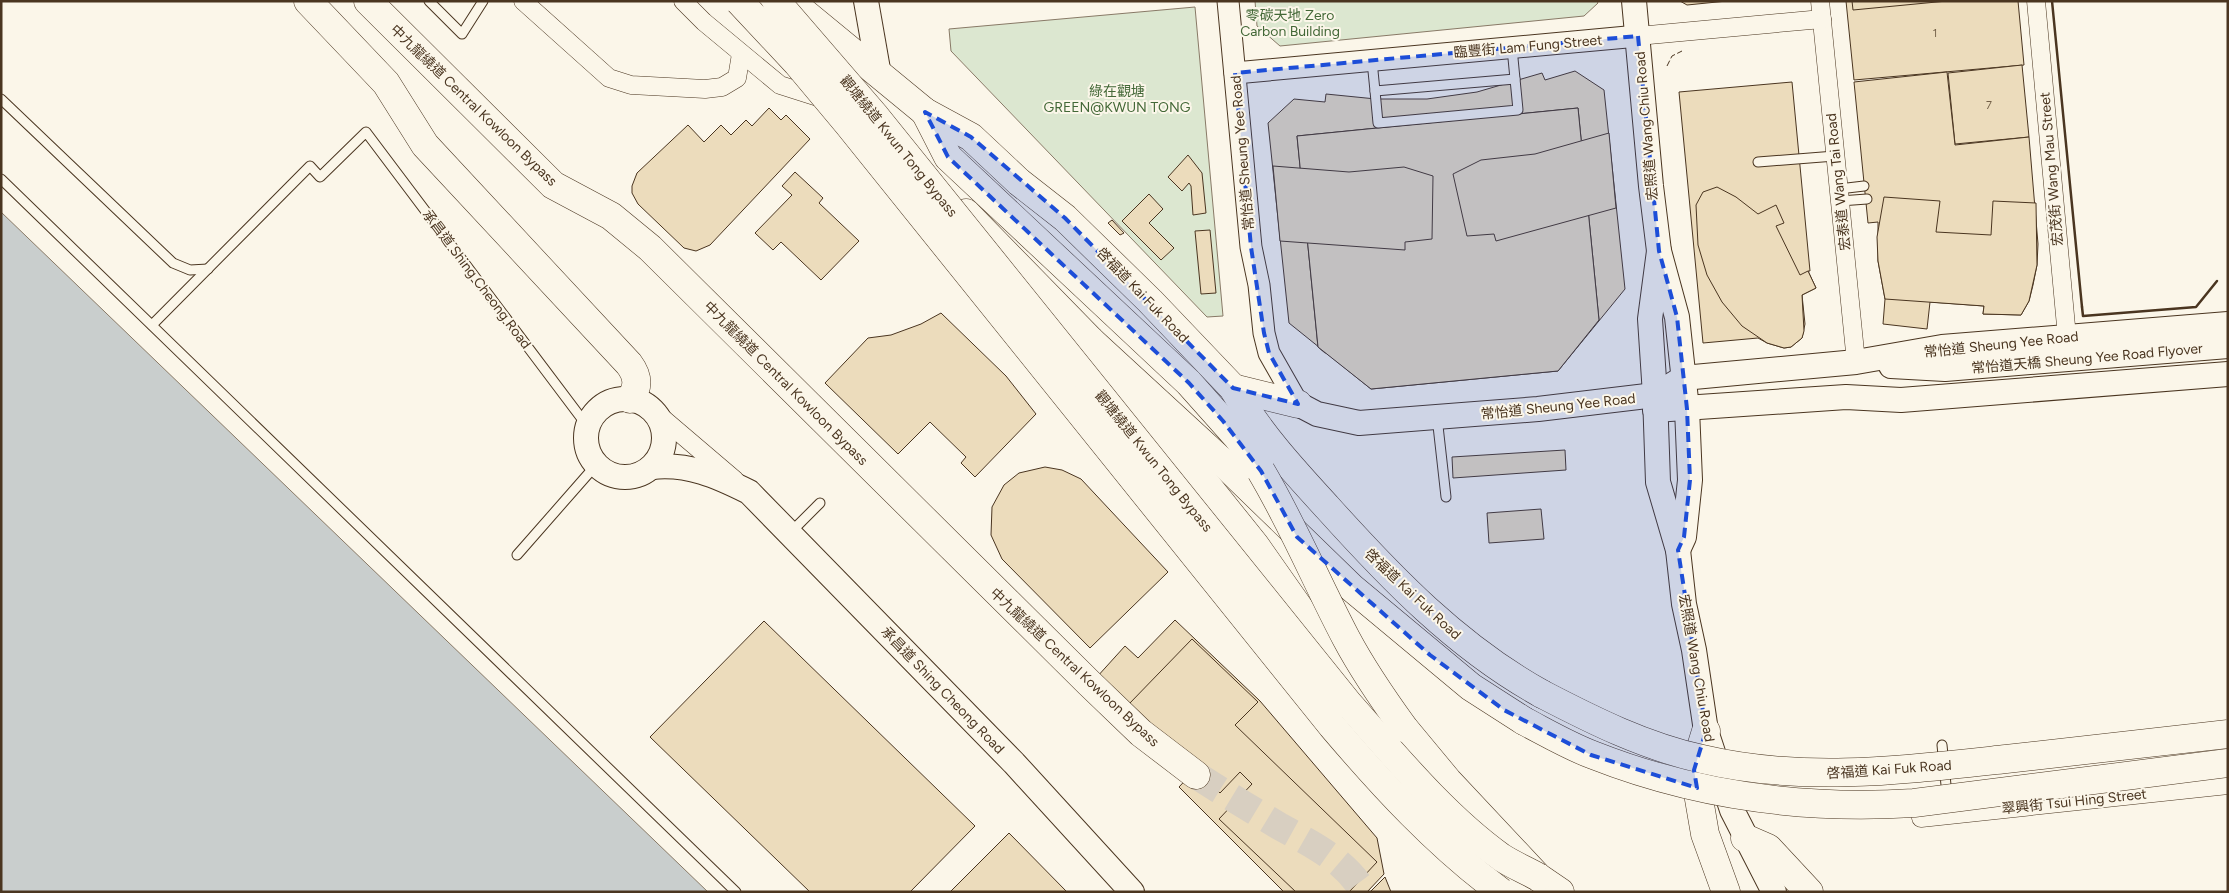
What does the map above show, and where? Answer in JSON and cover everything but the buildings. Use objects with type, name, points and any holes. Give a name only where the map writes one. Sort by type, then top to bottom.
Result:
[{"type":"highway","points":[[308,1],[386,83],[425,145],[629,364],[636,373],[637,383],[635,393],[630,399]]},
{"type":"highway","name":"中九龍繞道 Central Kowloon Bypass","points":[[368,1],[553,185],[611,216],[650,248],[1088,683],[1141,733],[1196,775]]},
{"type":"highway","points":[[724,1],[790,66],[839,104],[856,114],[928,177],[979,226],[1091,341],[1214,455],[1352,588],[1471,687],[1518,718],[1591,755],[1644,774],[1703,790],[1782,802],[1826,806],[1914,803],[2228,763]]},
{"type":"highway","name":"觀塘繞道 Kwun Tong Bypass","points":[[739,1],[843,118],[1332,726],[1435,836],[1501,892]]},
{"type":"highway","name":"觀塘繞道 Kwun Tong Bypass","points":[[776,1],[876,117],[1361,717],[1418,781],[1478,838],[1502,858],[1549,884]]},
{"type":"highway","name":"啓福道 Kai Fuk Road","points":[[790,1],[925,112],[971,137],[1019,182],[1065,218],[1132,282],[1233,388],[1248,415],[1377,562],[1445,627],[1519,681],[1598,724],[1652,745],[1703,759],[1775,771],[1859,773],[1913,769],[2228,734]]},
{"type":"highway","points":[[925,112],[948,157],[1189,383],[1238,438],[1261,471],[1282,507],[1342,631],[1381,696],[1427,758],[1549,884]]},
{"type":"highway","points":[[1091,341],[1266,561],[1390,737],[1485,892]]},
{"type":"highway","points":[[1233,388],[1298,404]]},
{"type":"highway","points":[[1706,731],[1694,770],[1705,834],[1726,892]]},
{"type":"highway","points":[[1746,838],[1768,848],[1809,892]]},
{"type":"main road","points":[[866,1],[879,75]]},
{"type":"main road","name":"宏照道 Wang Chiu Road","points":[[1634,1],[1659,251],[1677,317],[1686,408],[1690,480],[1684,537],[1678,550]]},
{"type":"main road","name":"宏照道 Wang Chiu Road","points":[[1659,251],[1650,319],[1658,482],[1678,550],[1684,604],[1694,650],[1706,731],[1732,810],[1774,892]]},
{"type":"main road","name":"常怡道 Sheung Yee Road","points":[[1655,403],[1683,378],[1856,362],[1942,347],[2228,324]]},
{"type":"main road","name":"常怡道天橋 Sheung Yee Road Flyover","points":[[1856,362],[1945,369],[2228,346]]},
{"type":"main road","name":"常怡道天橋 Sheung Yee Road Flyover","points":[[1846,397],[1856,391],[1945,369]]},
{"type":"main road","name":"常怡道 Sheung Yee Road","points":[[1298,404],[1317,414],[1359,423],[1538,409],[1655,403],[1686,408],[1846,397],[1901,400],[2228,374]]},
{"type":"main road","points":[[596,465],[589,453],[586,440],[588,427],[594,415],[604,406],[614,401],[630,399]]},
{"type":"main road","name":"承昌道 Shing Cheong Road","points":[[630,399],[642,403],[654,411]]},
{"type":"main road","points":[[652,467],[660,457],[664,445],[664,433],[654,411]]},
{"type":"main road","name":"承昌道 Shing Cheong Road","points":[[596,465],[606,472],[624,477],[642,474],[652,467],[669,465],[696,469],[720,477],[749,492],[1014,763],[1132,892]]},
{"type":"street","points":[[523,1],[609,78],[630,85],[706,89],[722,87],[737,78],[741,54]]},
{"type":"street","points":[[683,1],[741,54],[780,85],[839,104]]},
{"type":"street","name":"常怡道 Sheung Yee Road","points":[[1228,1],[1251,247],[1259,285],[1264,333],[1269,353],[1298,404]]},
{"type":"street","name":"宏茂街 Wang Mau Street","points":[[2036,1],[2067,337]]},
{"type":"street","name":"臨豐街 Lam Fung Street","points":[[1235,73],[1638,36],[1821,10]]},
{"type":"street","name":"宏泰道 Wang Tai Road","points":[[1821,10],[1856,362]]},
{"type":"street","name":"承昌道 Shing Cheong Road","points":[[654,411],[749,492]]},
{"type":"street","name":"翠興街 Tsui Hing Street","points":[[1921,818],[2228,784]]},
{"type":"lane","points":[[429,1],[462,34],[483,1]]},
{"type":"lane","points":[[1372,60],[1378,123],[1455,116],[1518,110],[1512,47]]},
{"type":"lane","points":[[1375,91],[1515,79]]},
{"type":"lane","points":[[1,99],[173,263],[190,270],[208,269]]},
{"type":"lane","name":"承昌道 Shing Cheong Road","points":[[208,269],[310,166],[320,177],[366,132],[588,427]]},
{"type":"lane","points":[[1758,162],[1835,156]]},
{"type":"lane","points":[[1,179],[736,892]]},
{"type":"lane","points":[[1839,195],[1864,186]]},
{"type":"lane","points":[[1839,195],[1866,199]]},
{"type":"lane","points":[[152,325],[208,269]]},
{"type":"lane","points":[[1437,417],[1446,497]]},
{"type":"lane","points":[[517,555],[596,465]]},
{"type":"lane","points":[[790,533],[820,503]]},
{"type":"lane","points":[[1942,745],[1950,815]]},
{"type":"highlighted area","points":[[1638,36],[1659,251],[1677,317],[1687,409],[1690,480],[1684,537],[1678,550],[1706,731],[1694,770],[1697,788],[1591,755],[1504,710],[1430,655],[1297,537],[1261,471],[1223,421],[1189,383],[948,157],[925,112],[971,137],[1065,218],[1233,388],[1298,404],[1269,353],[1264,333],[1251,247],[1235,73]]},
{"type":"green space","name":"零碳天地 Zero Carbon Building","points":[[1255,1],[1597,1],[1598,3],[1584,16],[1280,46],[1257,26]]},
{"type":"green space","name":"綠在觀塘 GREEN@KWUN TONG","points":[[1195,7],[1223,316],[1207,317],[951,51],[949,29]]},
{"type":"shaded area","points":[[1,212],[708,892],[1,892]]},
{"type":"tunnel","points":[[1196,775],[1326,853],[1347,870],[1364,892]]},
{"type":"fence","points":[[1667,66],[1672,56],[1682,51]]},
{"type":"wall","points":[[2052,1],[2082,307]]},
{"type":"wall","points":[[2082,307],[2083,316],[2196,307],[2217,281]]}]
